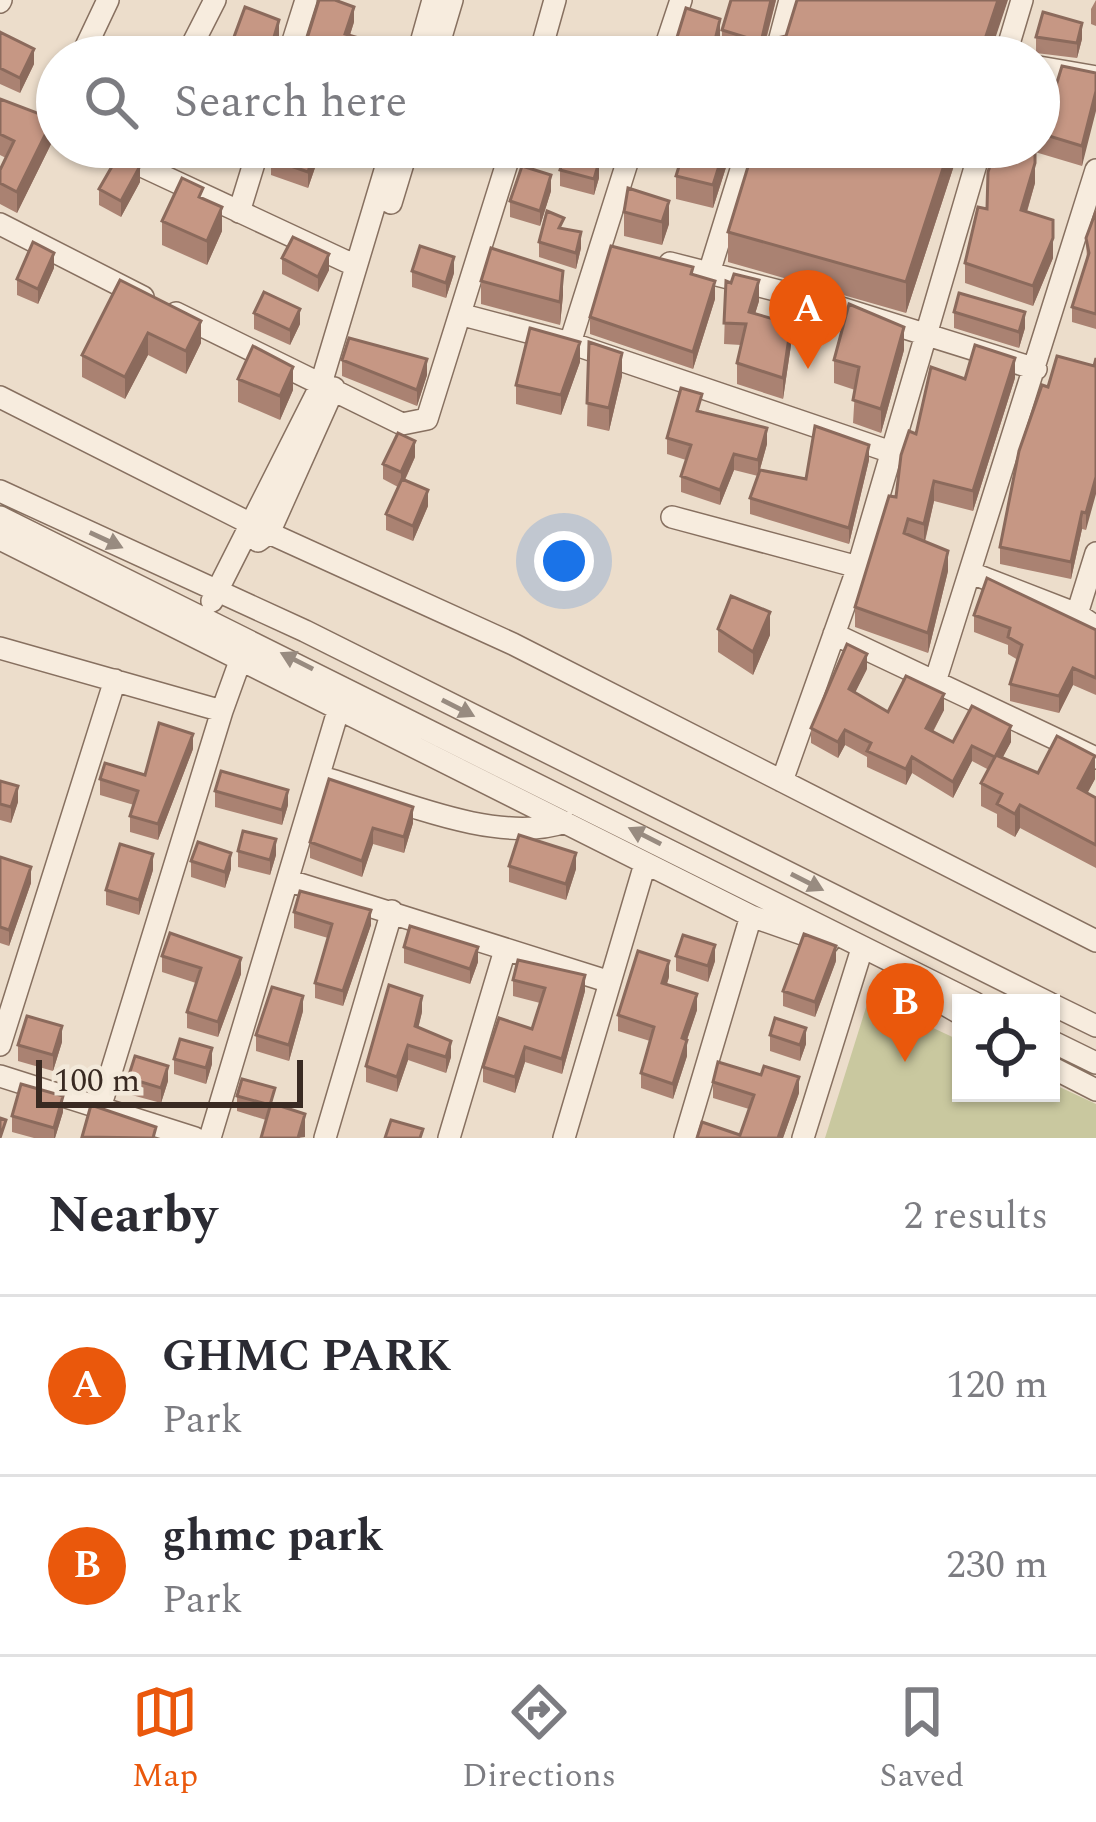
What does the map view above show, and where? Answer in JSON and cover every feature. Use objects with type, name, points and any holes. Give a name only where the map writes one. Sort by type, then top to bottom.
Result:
[{"type":"street","points":[[91,36],[109,0]]},
{"type":"street","points":[[196,36],[214,0]]},
{"type":"street","points":[[295,36],[306,0]]},
{"type":"street","points":[[423,36],[433,0]]},
{"type":"street","points":[[441,36],[452,0]]},
{"type":"street","points":[[544,36],[555,0]]},
{"type":"street","points":[[669,36],[681,0]]},
{"type":"street","points":[[781,36],[790,0]]},
{"type":"street","points":[[1011,36],[1022,0]]},
{"type":"street","points":[[1060,71],[1096,77]]},
{"type":"street","points":[[161,168],[238,212],[356,266]]},
{"type":"street","points":[[238,212],[252,168]]},
{"type":"street","points":[[327,390],[356,266],[386,168]]},
{"type":"street","points":[[198,623],[260,527],[327,390],[401,168]]},
{"type":"street","points":[[0,224],[402,424],[427,419],[506,168]]},
{"type":"street","points":[[570,343],[622,251],[630,168]]},
{"type":"street","points":[[710,273],[742,168]]},
{"type":"street","points":[[782,781],[894,453],[975,168]]},
{"type":"street","points":[[935,682],[1092,200],[1096,170]]},
{"type":"street","points":[[622,251],[1036,370]]},
{"type":"street","points":[[463,315],[570,343],[894,453]]},
{"type":"street","points":[[0,397],[260,527],[513,644],[1096,941]]},
{"type":"street","points":[[0,490],[218,591],[1032,994]]},
{"type":"street","points":[[0,517],[198,623],[957,994]]},
{"type":"street","points":[[672,517],[858,567]]},
{"type":"street","points":[[0,539],[198,623],[240,662],[751,916],[860,955],[952,1009]]},
{"type":"street","points":[[973,574],[1086,621],[1096,553]]},
{"type":"street","points":[[834,634],[1096,758]]},
{"type":"street","points":[[2,655],[115,680],[222,711]]},
{"type":"street","points":[[100,1108],[240,662]]},
{"type":"street","points":[[0,1045],[115,680]]},
{"type":"street","points":[[210,1138],[322,777],[338,711]]},
{"type":"street","points":[[322,777],[481,824],[536,832],[565,822]]},
{"type":"street","points":[[564,1138],[645,864]]},
{"type":"street","points":[[290,881],[610,982]]},
{"type":"street","points":[[326,1138],[392,911]]},
{"type":"street","points":[[685,1138],[751,916]]},
{"type":"street","points":[[448,1138],[505,950]]},
{"type":"street","points":[[803,1138],[860,955]]},
{"type":"street","points":[[1060,1008],[1096,1026]]},
{"type":"street","points":[[1060,1045],[1096,1063]]},
{"type":"street","points":[[1060,1071],[1096,1090]]},
{"type":"street","points":[[0,1076],[194,1138]]},
{"type":"green space","points":[[869,998],[952,1037],[952,1102],[1060,1102],[1060,1087],[1096,1104],[1096,1138],[825,1138]]},
{"type":"building","points":[[319,0],[354,7],[345,34],[352,36],[308,36]]},
{"type":"building","points":[[731,0],[771,0],[762,36],[722,30]]},
{"type":"building","points":[[797,0],[998,0],[986,36],[786,36]]},
{"type":"building","points":[[245,7],[279,20],[274,36],[234,36]]},
{"type":"building","points":[[686,8],[720,19],[716,36],[677,36]]},
{"type":"building","points":[[1043,12],[1082,23],[1077,43],[1060,41],[1060,36],[1036,36]]},
{"type":"building","points":[[0,32],[34,49],[20,78],[0,68]]},
{"type":"building","points":[[1062,66],[1096,73],[1082,146],[1060,139]]},
{"type":"building","points":[[0,99],[36,113],[36,153],[17,192],[0,183],[0,170],[14,141],[0,134]]},
{"type":"building","points":[[111,168],[139,168],[121,201],[99,189]]},
{"type":"building","points":[[521,168],[551,175],[540,211],[510,201]]},
{"type":"building","points":[[561,168],[597,168],[594,179]]},
{"type":"building","points":[[678,168],[718,168],[713,185],[676,176]]},
{"type":"building","points":[[748,168],[943,168],[906,282],[728,232]]},
{"type":"building","points":[[989,168],[1034,168],[1021,210],[1053,220],[1053,238],[1033,286],[965,263],[978,207],[987,209]]},
{"type":"building","points":[[182,178],[203,188],[199,197],[222,207],[207,241],[162,221]]},
{"type":"building","points":[[628,188],[669,201],[662,222],[624,212]]},
{"type":"building","points":[[547,211],[564,218],[559,228],[581,232],[576,253],[539,242]]},
{"type":"building","points":[[1096,211],[1096,314],[1072,307]]},
{"type":"building","points":[[293,237],[329,254],[318,277],[282,258]]},
{"type":"building","points":[[33,242],[54,253],[38,289],[17,279]]},
{"type":"building","points":[[420,246],[454,257],[446,283],[412,271]]},
{"type":"building","points":[[611,246],[693,267],[691,274],[715,281],[693,352],[590,317]]},
{"type":"building","points":[[491,248],[563,271],[560,302],[481,281]]},
{"type":"building","points":[[734,274],[759,280],[749,312],[791,324],[783,378],[737,363],[746,324],[724,323],[726,281],[731,283]]},
{"type":"building","points":[[120,280],[201,321],[186,351],[148,333],[125,377],[82,355]]},
{"type":"building","points":[[264,292],[300,309],[290,330],[254,313]]},
{"type":"building","points":[[959,293],[1025,312],[1019,332],[954,312]]},
{"type":"building","points":[[849,304],[904,327],[881,409],[853,400],[859,367],[834,360]]},
{"type":"building","points":[[530,328],[580,342],[561,395],[516,385]]},
{"type":"building","points":[[349,338],[427,359],[417,390],[342,360]]},
{"type":"building","points":[[589,342],[622,353],[609,408],[587,403]]},
{"type":"building","points":[[975,345],[1015,358],[973,491],[934,481],[924,524],[908,519],[904,533],[948,551],[928,633],[855,607],[889,496],[896,497],[909,431],[916,434],[931,367],[965,379]]},
{"type":"building","points":[[253,346],[293,367],[280,396],[238,379]]},
{"type":"building","points":[[1057,356],[1094,366],[1096,358],[1096,477],[1071,562],[1000,547],[1019,451]]},
{"type":"building","points":[[681,388],[702,394],[697,411],[767,428],[758,460],[734,454],[720,490],[681,476],[691,445],[667,438]]},
{"type":"building","points":[[815,426],[869,445],[849,528],[750,498],[760,470],[806,479]]},
{"type":"building","points":[[398,433],[415,441],[401,472],[383,464]]},
{"type":"building","points":[[402,479],[428,490],[413,526],[386,514]]},
{"type":"building","points":[[987,578],[1096,630],[1096,678],[1073,668],[1059,696],[1010,684],[1022,645],[1008,637],[1010,628],[974,615]]},
{"type":"building","points":[[731,596],[770,612],[753,652],[718,629]]},
{"type":"building","points":[[847,644],[867,654],[849,689],[888,712],[906,676],[944,694],[926,728],[953,742],[972,706],[1011,726],[995,757],[972,746],[953,782],[912,757],[906,769],[867,751],[871,743],[845,730],[838,742],[811,728]]},
{"type":"building","points":[[159,723],[193,734],[158,824],[130,816],[138,791],[100,779],[105,763],[145,775]]},
{"type":"building","points":[[1057,736],[1095,756],[1078,788],[1096,798],[1096,845],[1020,805],[1015,814],[997,804],[1002,794],[981,783],[996,755],[1038,773]]},
{"type":"building","points":[[221,771],[288,790],[282,810],[215,791]]},
{"type":"building","points":[[329,779],[413,807],[404,837],[373,828],[362,861],[310,842]]},
{"type":"building","points":[[0,781],[18,786],[11,807],[0,804]]},
{"type":"building","points":[[243,831],[276,839],[270,860],[238,851]]},
{"type":"building","points":[[519,835],[576,853],[566,884],[509,866]]},
{"type":"building","points":[[198,842],[231,853],[225,872],[191,861]]},
{"type":"building","points":[[120,844],[153,854],[139,900],[106,890]]},
{"type":"building","points":[[0,857],[31,867],[9,930],[0,927]]},
{"type":"building","points":[[300,891],[371,910],[343,991],[315,983],[332,924],[294,912]]},
{"type":"building","points":[[410,926],[478,947],[470,969],[404,947]]},
{"type":"building","points":[[170,933],[241,958],[218,1022],[187,1012],[201,968],[162,956]]},
{"type":"building","points":[[804,934],[836,946],[815,1002],[783,991]]},
{"type":"building","points":[[683,935],[715,945],[708,966],[676,956]]},
{"type":"building","points":[[638,951],[669,961],[662,983],[697,994],[673,1084],[641,1073],[654,1027],[618,1015]]},
{"type":"building","points":[[518,960],[585,975],[562,1059],[525,1047],[515,1077],[483,1067],[499,1018],[532,1029],[545,988],[513,980]]},
{"type":"building","points":[[389,985],[422,996],[415,1026],[451,1041],[446,1057],[408,1045],[397,1077],[366,1066]]},
{"type":"building","points":[[272,987],[303,996],[289,1045],[256,1035]]},
{"type":"building","points":[[27,1016],[62,1026],[53,1055],[18,1045]]},
{"type":"building","points":[[775,1018],[806,1028],[800,1045],[770,1035]]},
{"type":"building","points":[[180,1039],[212,1048],[206,1068],[174,1059]]},
{"type":"building","points":[[135,1056],[168,1066],[161,1088],[128,1078]]},
{"type":"building","points":[[718,1062],[761,1075],[764,1066],[799,1077],[778,1138],[697,1138],[702,1122],[740,1135],[754,1095],[713,1082]]},
{"type":"building","points":[[242,1079],[275,1088],[270,1105],[237,1096]]},
{"type":"building","points":[[21,1084],[63,1096],[54,1128],[12,1116]]},
{"type":"building","points":[[271,1103],[305,1114],[298,1138],[261,1138]]},
{"type":"building","points":[[91,1105],[156,1127],[153,1138],[82,1137]]},
{"type":"building","points":[[391,1120],[423,1129],[420,1138],[385,1138]]},
{"type":"place","name":"GHMC PARK","points":[[808,369]]},
{"type":"place","name":"ghmc park","points":[[905,1062]]}]
